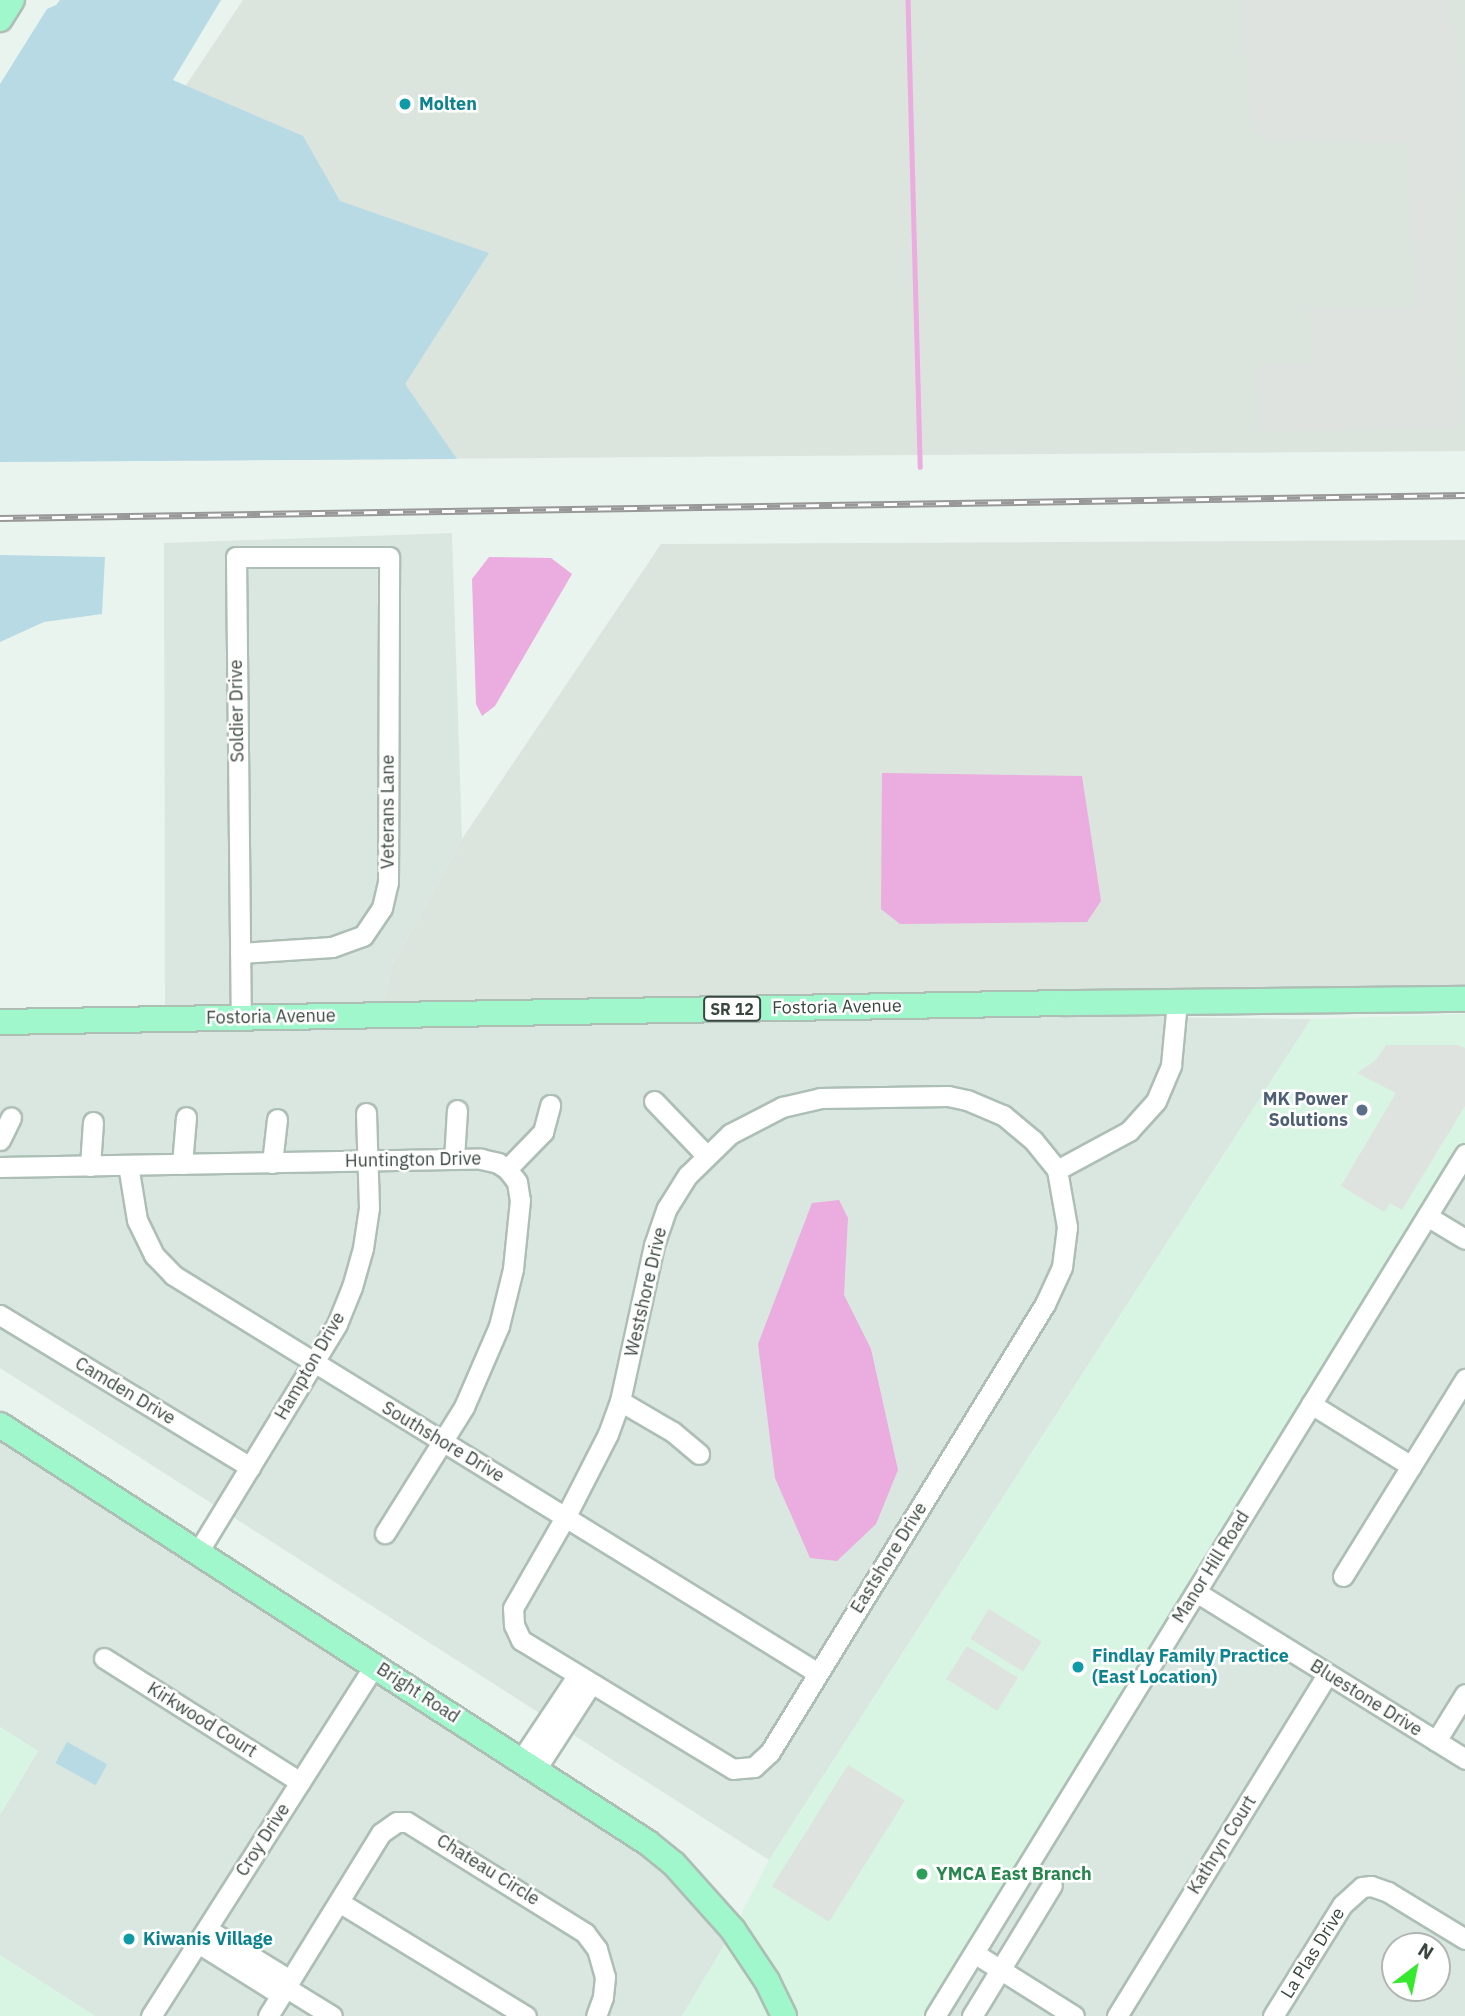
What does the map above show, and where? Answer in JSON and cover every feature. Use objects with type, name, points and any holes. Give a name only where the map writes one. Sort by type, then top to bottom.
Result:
[{"type":"main road","points":[[0,19],[12,0]]},
{"type":"main road","name":"Fostoria Avenue","points":[[0,1022],[1465,999]]},
{"type":"main road","name":"Bright Road","points":[[0,1425],[648,1843],[674,1864],[733,1930],[767,1981],[784,2016]]},
{"type":"street","name":"Soldier Drive","points":[[240,1017],[236,557],[389,557]]},
{"type":"street","name":"Veterans Lane","points":[[240,953],[332,947],[363,936],[382,908],[388,883],[389,557]]},
{"type":"street","points":[[1057,1170],[1129,1131],[1156,1101],[1171,1065],[1177,1002]]},
{"type":"street","name":"Westshore Drive","points":[[584,1680],[521,1640],[512,1618],[513,1608],[566,1516],[608,1434],[620,1401],[660,1226],[677,1191],[706,1154],[747,1124],[801,1102],[820,1098],[948,1097],[967,1100],[1003,1115],[1033,1140],[1057,1170]]},
{"type":"street","points":[[654,1101],[706,1154]]},
{"type":"street","points":[[507,1169],[543,1132],[550,1105]]},
{"type":"street","points":[[454,1159],[457,1110]]},
{"type":"street","name":"Hampton Drive","points":[[198,1552],[337,1324],[359,1268],[369,1208],[366,1113]]},
{"type":"street","points":[[0,1140],[10,1117]]},
{"type":"street","points":[[182,1164],[186,1117]]},
{"type":"street","points":[[272,1163],[277,1119]]},
{"type":"street","points":[[90,1166],[93,1122]]},
{"type":"street","name":"Manor Hill Road","points":[[935,2016],[1465,1154]]},
{"type":"street","name":"Huntington Drive","points":[[0,1167],[454,1159],[490,1160],[507,1169],[517,1182],[520,1200],[507,1297],[477,1380],[443,1442],[385,1533]]},
{"type":"street","name":"Southshore Drive","points":[[128,1165],[137,1220],[144,1238],[166,1269],[189,1287],[818,1673]]},
{"type":"street","name":"Eastshore Drive","points":[[584,1680],[723,1764],[743,1770],[754,1767],[770,1752],[1055,1286],[1064,1257],[1067,1227],[1057,1170]]},
{"type":"street","points":[[1427,1216],[1465,1239]]},
{"type":"street","name":"Camden Drive","points":[[0,1315],[250,1467]]},
{"type":"street","points":[[1343,1576],[1465,1379]]},
{"type":"street","points":[[620,1401],[673,1432],[699,1454]]},
{"type":"street","points":[[1311,1404],[1411,1466]]},
{"type":"street","name":"Bluestone Drive","points":[[1196,1592],[1465,1759]]},
{"type":"street","name":"Kirkwood Court","points":[[104,1658],[300,1782]]},
{"type":"street","name":"Croy Drive","points":[[151,2016],[375,1665]]},
{"type":"street","name":"Kathryn Court","points":[[1117,2016],[1327,1674]]},
{"type":"street","points":[[528,1765],[584,1680]]},
{"type":"street","points":[[1436,1741],[1465,1694]]},
{"type":"street","name":"Chateau Circle","points":[[268,2016],[388,1826],[397,1822],[416,1826],[585,1933],[597,1949],[605,1977],[603,1997],[596,2016]]},
{"type":"street","points":[[972,2016],[1052,1885]]},
{"type":"street","name":"La Plas Drive","points":[[1273,2016],[1342,1905],[1362,1887],[1380,1888],[1465,1939]]},
{"type":"street","points":[[339,1902],[526,2016]]},
{"type":"street","points":[[202,1936],[332,2016]]},
{"type":"street","points":[[974,1953],[1074,2016]]},
{"type":"shaded area","points":[[60,0],[221,0],[173,80],[303,136],[340,201],[489,253],[405,384],[457,459],[0,462],[0,84],[47,9]]},
{"type":"shaded area","points":[[243,0],[1465,0],[1465,451],[0,462],[0,363]]},
{"type":"shaded area","points":[[1243,0],[1443,0],[1446,5],[1455,37],[1460,80],[1456,324],[1460,427],[1260,432],[1258,365],[1312,364],[1313,326],[1307,308],[1415,307],[1408,142],[1271,141],[1253,129],[1243,39]]},
{"type":"shaded area","points":[[452,533],[462,839],[392,966],[382,1005],[165,1008],[164,543]]},
{"type":"shaded area","points":[[1465,540],[1465,990],[382,1005],[392,966],[462,839],[661,544]]},
{"type":"shaded area","points":[[0,555],[105,557],[102,614],[44,622],[0,642]]},
{"type":"shaded area","points":[[489,557],[551,558],[572,574],[495,706],[482,716],[476,704],[472,579]]},
{"type":"shaded area","points":[[882,773],[1082,776],[1101,901],[1087,922],[900,924],[881,909]]},
{"type":"shaded area","points":[[604,1011],[1311,1019],[769,1860],[0,1368],[0,1022]]},
{"type":"shaded area","points":[[1465,1014],[1465,1154],[935,2016],[682,2016],[733,1930],[769,1860],[1311,1019]]},
{"type":"shaded area","points":[[1386,1045],[1457,1045],[1465,1048],[1465,1106],[1402,1210],[1390,1203],[1384,1212],[1341,1186],[1396,1093],[1357,1073],[1376,1060]]},
{"type":"shaded area","points":[[1465,1154],[1465,2016],[935,2016]]},
{"type":"shaded area","points":[[839,1200],[848,1218],[844,1295],[871,1349],[898,1470],[876,1524],[837,1561],[810,1558],[775,1478],[758,1344],[812,1203]]},
{"type":"shaded area","points":[[0,1425],[648,1843],[733,1930],[682,2016],[95,2016],[0,1955],[0,1815],[38,1751],[0,1727]]},
{"type":"shaded area","points":[[989,1609],[1042,1642],[1023,1672],[970,1639]]},
{"type":"shaded area","points":[[967,1646],[1018,1678],[997,1711],[946,1679]]},
{"type":"shaded area","points":[[0,1727],[38,1751],[0,1815]]},
{"type":"shaded area","points":[[67,1742],[107,1764],[96,1785],[55,1763]]},
{"type":"shaded area","points":[[848,1765],[905,1801],[829,1922],[772,1886]]},
{"type":"shaded area","points":[[0,1955],[95,2016],[0,2016]]},
{"type":"waterway","points":[[908,0],[920,467]]},
{"type":"railway","points":[[0,518],[1465,495]]},
{"type":"place","name":"Molten","points":[[405,104]]},
{"type":"place","name":"MK Power Solutions","points":[[1362,1110]]},
{"type":"place","name":"Findlay Family Practice (East Location)","points":[[1078,1667]]},
{"type":"place","name":"YMCA East Branch","points":[[922,1874]]},
{"type":"place","name":"Kiwanis Village","points":[[129,1939]]}]
